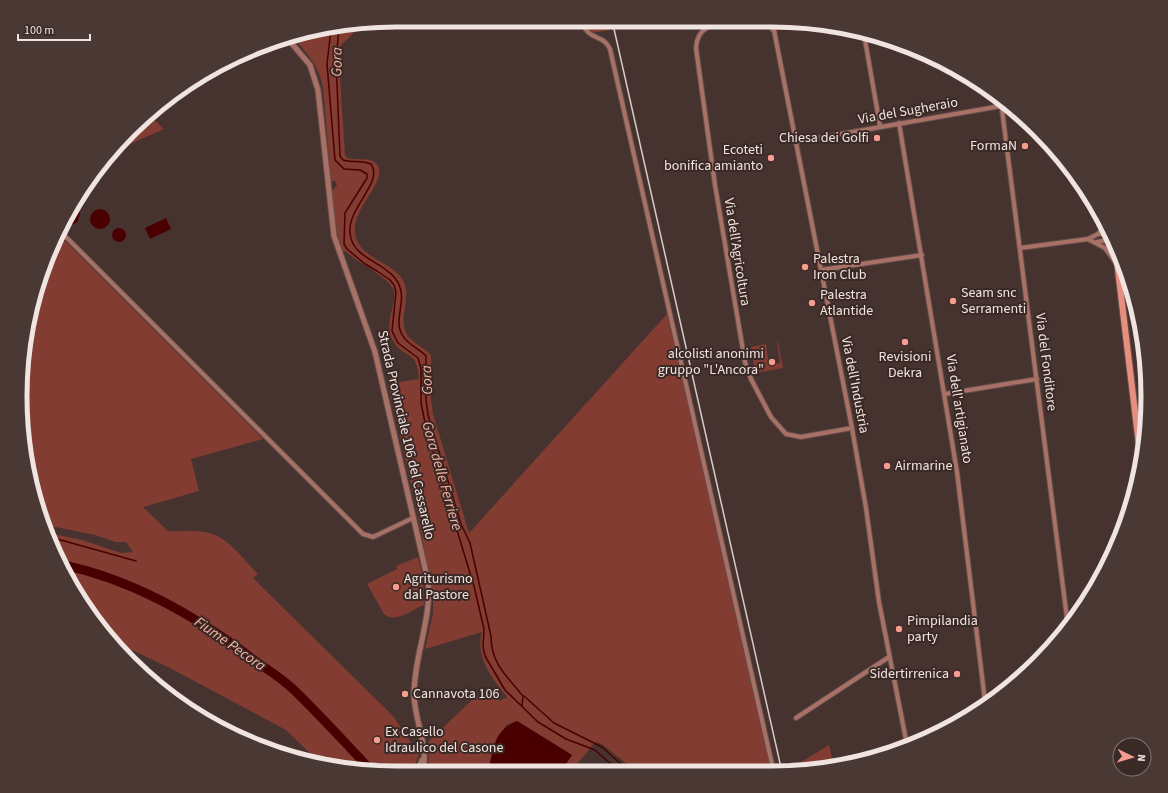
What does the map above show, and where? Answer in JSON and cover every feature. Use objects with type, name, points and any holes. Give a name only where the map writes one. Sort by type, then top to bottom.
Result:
[{"type":"main road","points":[[1119,272],[1139,436]]},
{"type":"street","points":[[585,27],[587,32],[606,43],[610,49],[772,766]]},
{"type":"street","name":"Via dell'Agricoltura","points":[[706,27],[699,36],[696,48],[715,185],[747,371],[755,389],[771,417],[786,434],[801,437],[852,428]]},
{"type":"street","name":"Via dell'Industria","points":[[772,27],[852,428],[866,508],[879,602],[906,740]]},
{"type":"street","points":[[865,39],[880,126]]},
{"type":"street","name":"Strada Provinciale 106 del Cassarello","points":[[291,43],[310,65],[315,77],[320,102],[334,236],[342,262],[373,344],[429,589],[428,606],[414,692],[416,714],[422,737],[424,755],[423,766]]},
{"type":"street","name":"Via del Sugheraio","points":[[796,142],[998,105]]},
{"type":"street","name":"Via del Fonditore","points":[[1001,108],[1067,618]]},
{"type":"street","name":"Via dell'artigianato","points":[[899,123],[961,494],[985,698]]},
{"type":"street","points":[[1020,248],[1088,239],[1098,234],[1101,230]]},
{"type":"street","points":[[64,234],[363,534],[373,537],[413,518]]},
{"type":"street","points":[[1098,234],[1103,234]]},
{"type":"street","points":[[1088,239],[1105,248],[1115,260]]},
{"type":"street","points":[[1096,242],[1106,240]]},
{"type":"street","points":[[821,270],[922,255]]},
{"type":"street","points":[[945,394],[1037,379]]},
{"type":"street","points":[[796,718],[889,657]]},
{"type":"street","name":"Strada Provinciale 106 del Cassarello","points":[[420,766],[424,755]]},
{"type":"shaded area","points":[[589,27],[608,27],[609,30],[591,33]]},
{"type":"shaded area","points":[[358,29],[341,45],[339,61],[345,155],[347,158],[368,160],[376,163],[379,173],[373,188],[358,214],[355,223],[355,232],[361,247],[374,258],[395,271],[405,284],[406,298],[404,326],[408,336],[431,355],[431,399],[433,414],[469,533],[667,314],[771,766],[629,766],[602,744],[595,742],[576,766],[565,766],[572,755],[517,721],[506,725],[490,766],[428,766],[429,741],[475,697],[480,695],[493,695],[500,701],[507,697],[486,667],[481,650],[480,641],[482,632],[425,649],[433,613],[433,596],[418,515],[388,384],[419,379],[418,369],[413,358],[398,347],[390,334],[389,327],[394,294],[390,284],[345,251],[342,252],[335,223],[332,191],[337,185],[335,181],[331,181],[323,88],[319,73],[312,60],[296,42],[324,34]]},
{"type":"shaded area","points":[[153,119],[164,129],[125,146]]},
{"type":"shaded area","points":[[100,209],[107,212],[110,219],[107,226],[100,229],[93,226],[90,219],[93,212]]},
{"type":"shaded area","points":[[78,210],[80,213],[78,221],[74,224],[70,224]]},
{"type":"shaded area","points":[[166,218],[171,229],[150,239],[145,228]]},
{"type":"shaded area","points":[[119,228],[124,230],[126,235],[124,240],[119,242],[114,240],[112,235],[114,230]]},
{"type":"shaded area","points":[[62,238],[263,439],[191,459],[199,491],[143,507],[168,531],[200,531],[213,534],[234,548],[258,574],[253,578],[393,716],[419,754],[415,766],[348,763],[313,756],[286,730],[170,668],[125,647],[89,602],[65,560],[54,534],[82,540],[121,553],[133,552],[126,542],[116,542],[95,535],[51,526],[34,469],[30,445],[27,396],[30,348],[40,301],[55,255]]},
{"type":"shaded area","points":[[778,342],[783,368],[755,373],[751,347],[766,344],[769,365],[780,363]]},
{"type":"shaded area","name":"Agriturismo dal Pastore","points":[[418,557],[423,578],[424,605],[398,617],[388,617],[384,614],[367,584],[397,569],[396,566]]},
{"type":"shaded area","points":[[517,721],[572,755],[565,766],[489,766],[496,740],[503,730]]},
{"type":"shaded area","points":[[829,745],[833,761],[796,765]]},
{"type":"waterway","name":"Gora","points":[[339,32],[336,61],[340,156],[343,160],[371,164],[374,171],[373,179],[354,214],[350,233],[352,241],[362,254],[383,267],[395,278],[401,293],[399,315],[400,329],[405,339],[426,356],[426,400],[428,415],[461,524],[470,543],[494,654],[501,669],[523,696],[522,706]]},
{"type":"waterway","name":"Gora delle Ferriere","points":[[331,33],[327,64],[335,160],[344,169],[360,170],[367,174],[367,178],[345,213],[344,244],[347,249],[365,264],[390,280],[394,285],[396,292],[392,331],[398,343],[418,358],[421,368],[421,403],[427,432],[474,586],[484,629],[483,647],[485,656],[505,690],[538,722],[566,739],[595,750],[613,766]]},
{"type":"waterway","points":[[55,538],[136,561]]},
{"type":"waterway","name":"Fiume Pecora","points":[[69,567],[112,579],[137,589],[185,614],[231,643],[289,686],[366,764]]},
{"type":"waterway","points":[[524,696],[554,723],[602,747],[624,766]]},
{"type":"railway","points":[[614,27],[781,766]]},
{"type":"place","name":"Chiesa dei Golfi","points":[[877,138]]},
{"type":"place","name":"FormaN","points":[[1025,146]]},
{"type":"place","name":"Ecoteti bonifica amianto","points":[[771,158]]},
{"type":"place","name":"Palestra Iron Club","points":[[805,267]]},
{"type":"place","name":"Seam snc Serramenti","points":[[953,301]]},
{"type":"place","name":"Palestra Atlantide","points":[[812,303]]},
{"type":"place","name":"Revisioni Dekra","points":[[905,342]]},
{"type":"place","name":"alcolisti anonimi gruppo \"L'Ancora\"","points":[[772,362]]},
{"type":"place","name":"Airmarine","points":[[887,466]]},
{"type":"place","name":"Agriturismo dal Pastore","points":[[396,587]]},
{"type":"place","name":"Pimpilandia party","points":[[899,629]]},
{"type":"place","name":"Sidertirrenica","points":[[957,674]]},
{"type":"place","name":"Cannavota 106","points":[[405,694]]},
{"type":"place","name":"Ex Casello Idraulico del Casone","points":[[377,740]]}]
